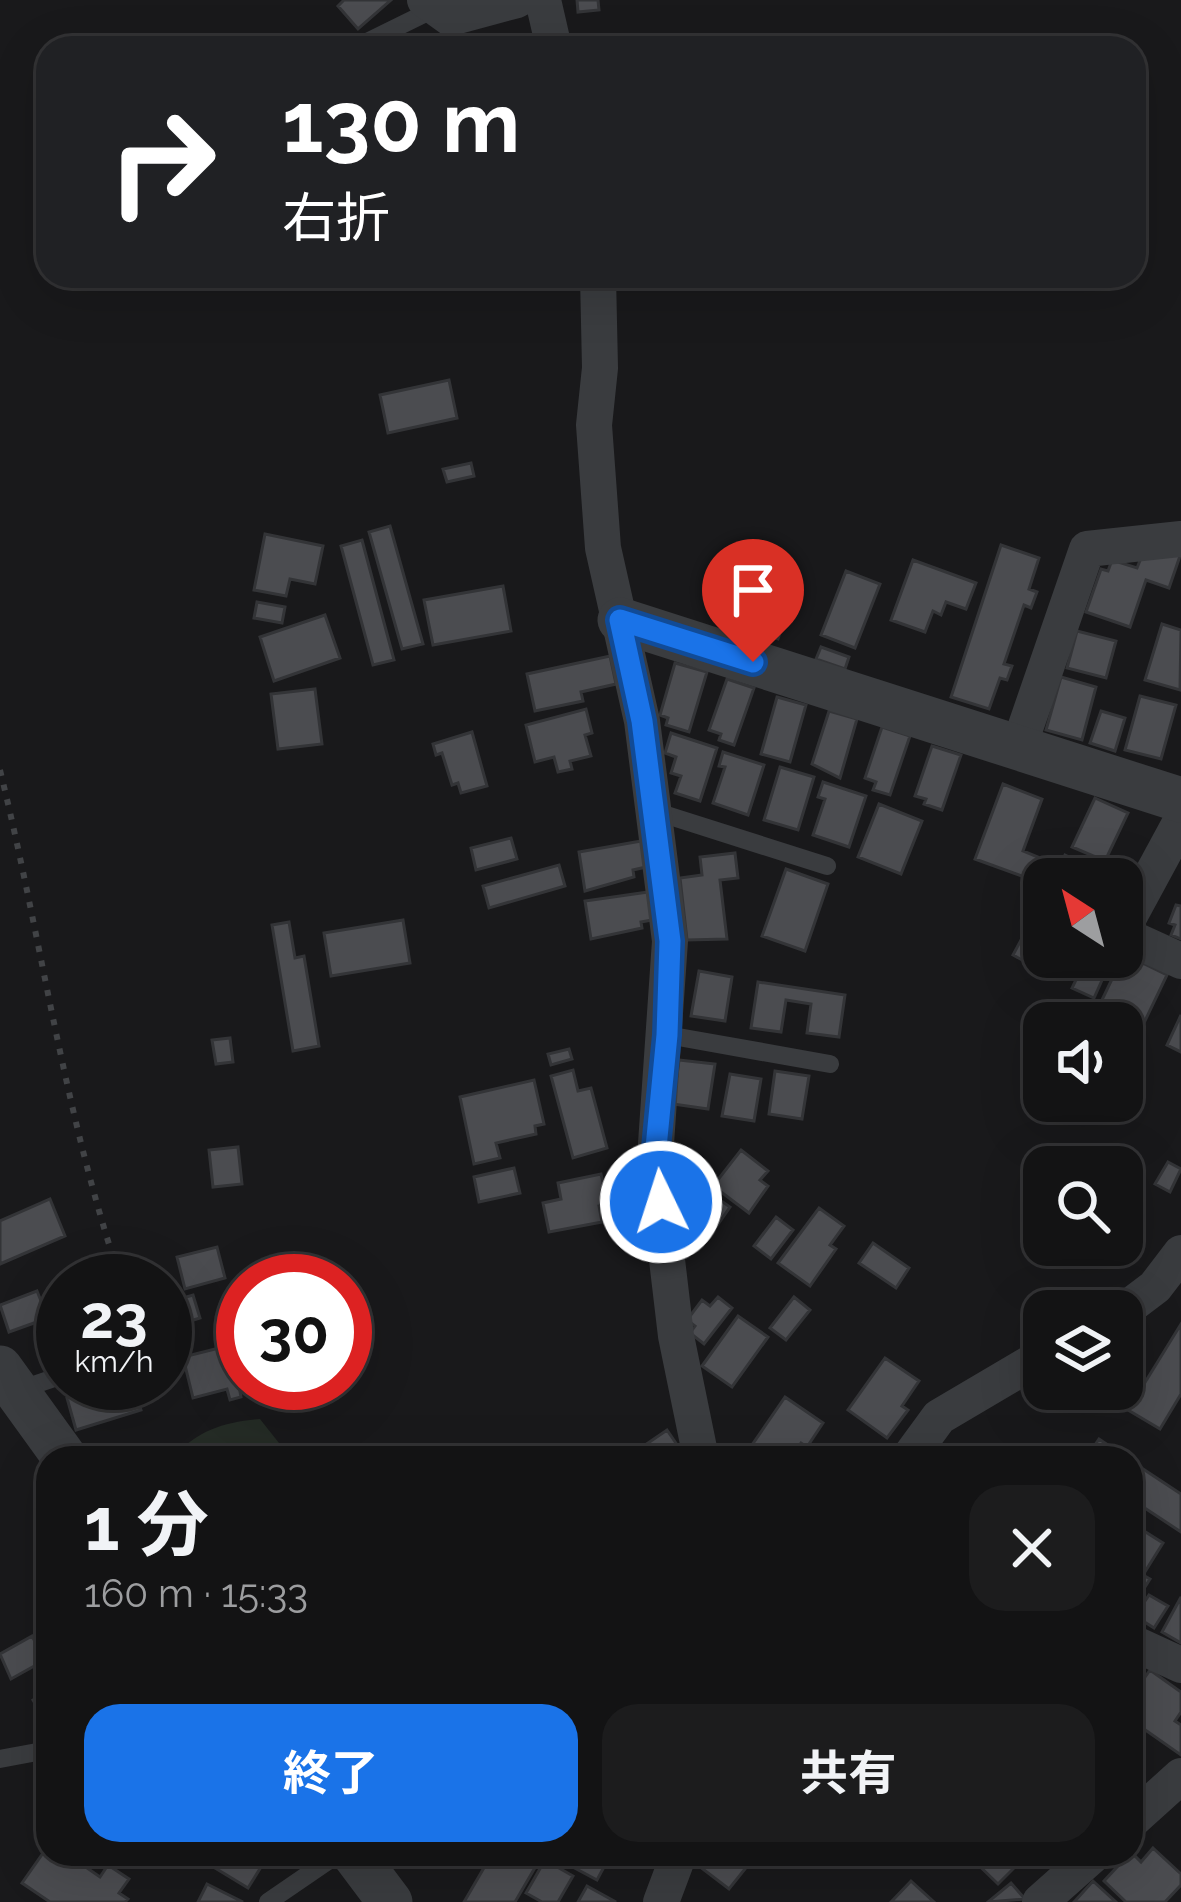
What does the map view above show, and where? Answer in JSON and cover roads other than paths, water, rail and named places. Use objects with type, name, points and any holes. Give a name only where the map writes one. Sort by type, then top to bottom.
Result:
[{"type":"street","points":[[430,4],[450,18],[517,0]]},
{"type":"street","points":[[543,0],[551,36]]},
{"type":"street","points":[[598,288],[600,368],[594,425],[603,548],[642,721],[670,941],[655,1158],[676,1336],[698,1446]]},
{"type":"street","points":[[1019,746],[1087,549],[1181,539]]},
{"type":"street","points":[[620,620],[1181,800]]},
{"type":"street","points":[[1143,892],[1181,821]]},
{"type":"street","points":[[1143,942],[1181,961]]},
{"type":"street","points":[[1143,1296],[1181,1252]]},
{"type":"street","points":[[918,1446],[940,1417],[1023,1368]]},
{"type":"street","points":[[8,1380],[56,1446]]},
{"type":"street","points":[[1143,1648],[1181,1665]]},
{"type":"street","points":[[1143,1810],[1181,1776]]},
{"type":"street","points":[[363,1866],[390,1902]]},
{"type":"street","points":[[661,1902],[674,1866]]},
{"type":"street","points":[[1040,1902],[1080,1866]]},
{"type":"lane","points":[[377,36],[430,4]]},
{"type":"lane","points":[[654,811],[826,866]]},
{"type":"lane","points":[[667,1035],[830,1064]]},
{"type":"lane","points":[[0,1759],[36,1752]]},
{"type":"lane","points":[[268,1902],[320,1866]]}]
